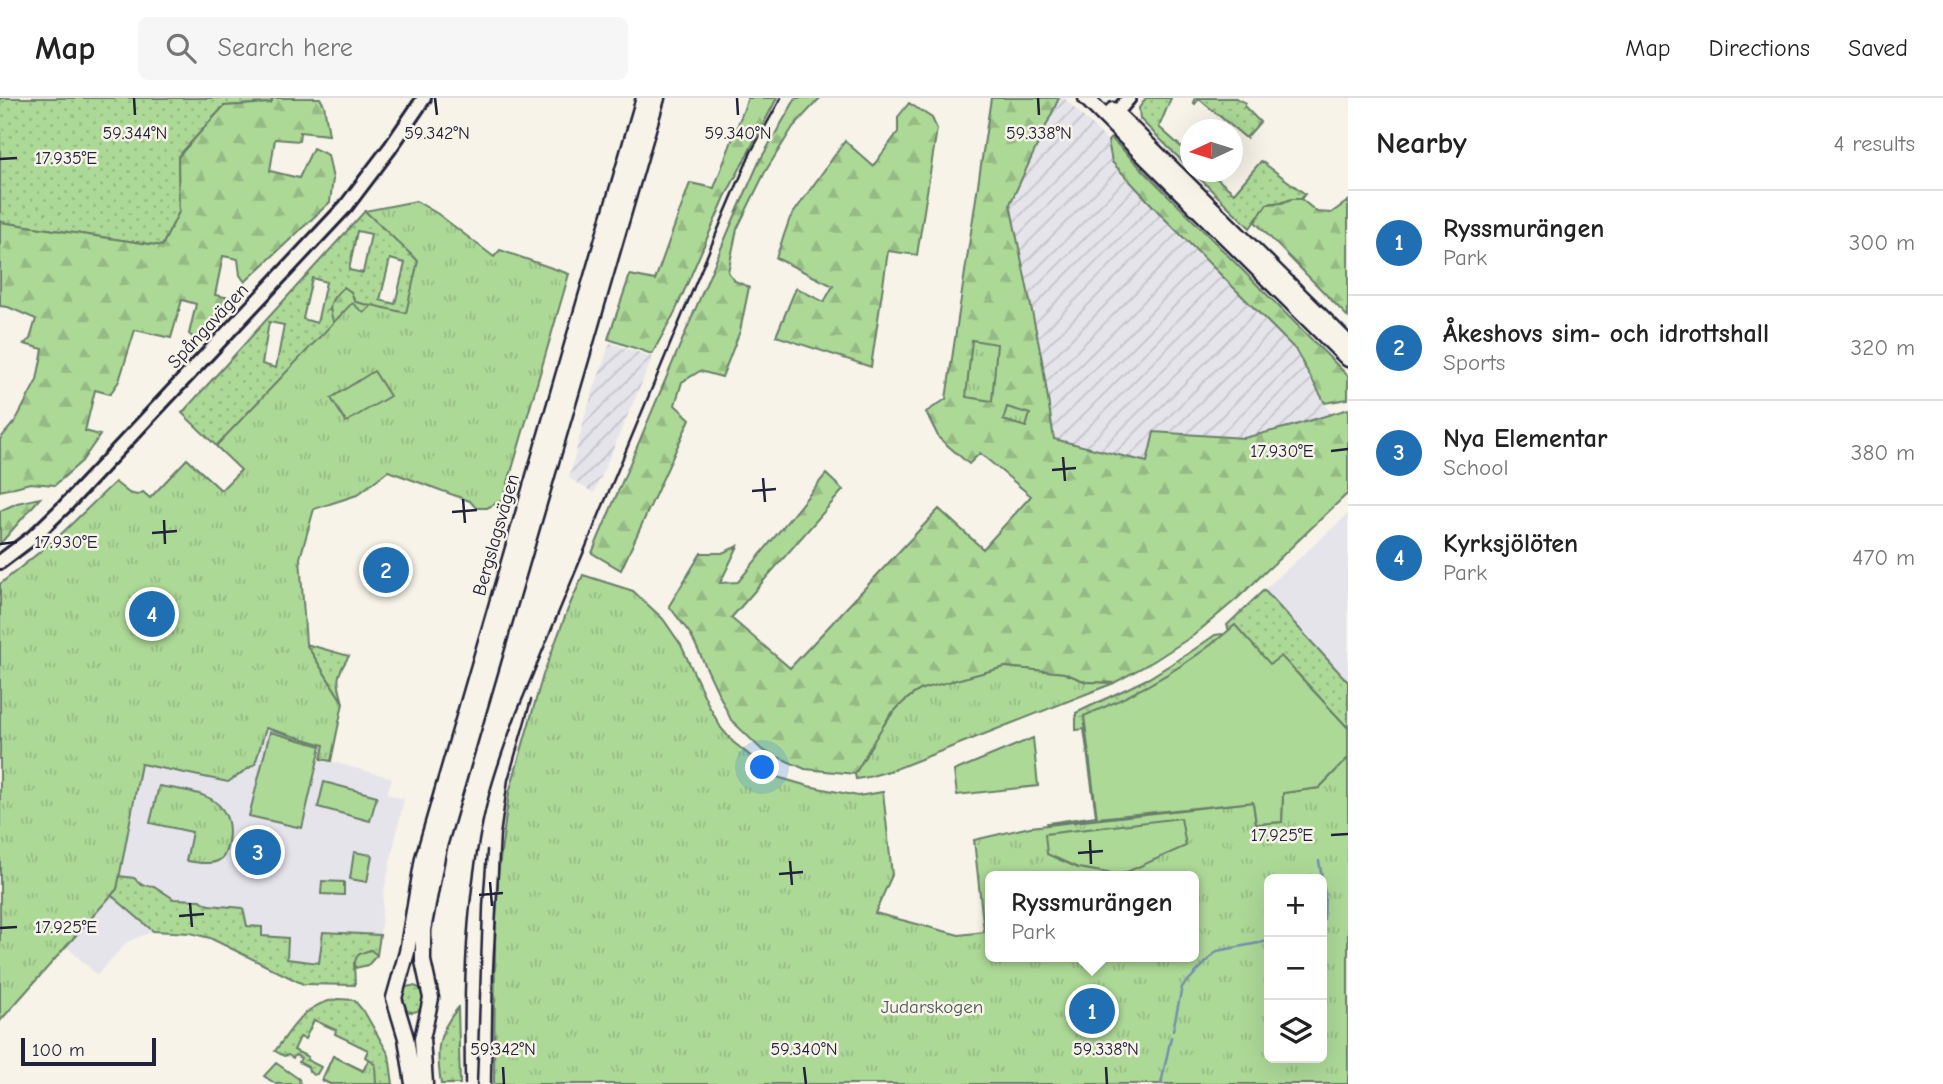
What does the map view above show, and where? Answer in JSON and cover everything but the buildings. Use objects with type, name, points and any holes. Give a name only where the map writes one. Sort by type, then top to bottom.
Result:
[{"type":"main road","name":"Bergslagsvägen","points":[[413,1084],[406,1038],[394,998],[407,952],[429,833],[644,98]]},
{"type":"main road","name":"Bergslagsvägen","points":[[425,1084],[422,1039],[431,998],[423,961],[423,930],[439,846],[657,98]]},
{"type":"main road","points":[[1087,98],[1113,117],[1348,343]]},
{"type":"main road","points":[[1100,98],[1113,117],[1348,359]]},
{"type":"main road","points":[[398,986],[405,981],[414,980],[427,986]]},
{"type":"main road","points":[[397,1009],[412,1017],[428,1011]]},
{"type":"street","name":"Spångavägen","points":[[0,562],[33,537],[65,506],[346,206],[424,98]]},
{"type":"street","points":[[1113,117],[1129,98]]},
{"type":"shaded area","points":[[1059,98],[1064,98],[1108,141],[1112,162],[1295,349],[1331,414],[1244,438],[1154,432],[1147,463],[1054,439],[1042,360],[1010,204]]},
{"type":"shaded area","points":[[610,343],[653,357],[594,493],[569,478],[587,409]]},
{"type":"shaded area","points":[[1348,514],[1348,682],[1264,590]]},
{"type":"shaded area","points":[[265,728],[324,745],[322,759],[392,778],[387,794],[404,799],[384,891],[380,935],[323,932],[319,963],[287,959],[287,938],[262,936],[116,889],[141,764],[228,782],[255,764]]},
{"type":"shaded area","points":[[111,895],[153,931],[127,942],[97,975],[66,946]]},
{"type":"green space","points":[[0,98],[273,98],[271,103],[224,106],[178,157],[179,212],[162,246],[0,222]]},
{"type":"green space","points":[[273,98],[320,98],[324,105],[329,135],[300,132],[299,141],[275,139],[270,171],[299,178],[313,148],[328,155],[333,179],[330,202],[245,282],[240,275],[238,259],[223,256],[215,295],[230,298],[195,339],[189,334],[196,304],[182,300],[171,338],[135,330],[119,381],[110,394],[95,390],[85,431],[100,435],[82,461],[55,485],[30,483],[0,491],[0,439],[16,420],[37,380],[43,349],[24,344],[30,339],[36,319],[0,306],[0,222],[162,246],[179,212],[178,157],[224,106],[271,103]]},
{"type":"green space","points":[[748,98],[777,98],[725,197],[675,312],[652,354],[608,339],[630,275],[655,280],[690,183],[714,188]]},
{"type":"green space","points":[[796,98],[820,98],[793,127],[765,172],[737,229],[728,272],[735,281],[749,287],[740,331],[722,377],[700,371],[682,382],[675,405],[690,419],[621,570],[592,553],[759,162]]},
{"type":"green space","points":[[991,98],[1059,98],[1010,204],[1042,360],[1054,439],[1147,462],[1154,432],[1244,438],[1348,409],[1348,493],[1239,597],[1194,635],[1114,683],[1086,682],[1064,673],[1005,667],[969,677],[891,713],[855,774],[805,769],[762,750],[731,720],[691,635],[669,606],[701,553],[722,553],[738,546],[720,583],[738,582],[826,474],[843,490],[731,618],[790,668],[939,509],[983,549],[1031,496],[980,453],[969,464],[939,438],[926,412],[946,399]]},
{"type":"green space","points":[[1146,98],[1171,98],[1159,127],[1180,146],[1180,159],[1140,119],[1139,108]]},
{"type":"green space","points":[[1195,98],[1236,98],[1246,103],[1244,106],[1260,122],[1246,138],[1243,136],[1243,119],[1223,119],[1199,99],[1195,104]]},
{"type":"green space","points":[[909,103],[932,118],[937,129],[917,255],[888,251],[871,367],[776,336],[796,288],[824,302],[833,286],[776,258],[790,218],[845,141],[873,166],[898,132],[898,117]]},
{"type":"green space","points":[[1111,138],[1348,376],[1348,399],[1325,403],[1295,349],[1112,162],[1108,141]]},
{"type":"green space","points":[[1261,161],[1305,194],[1301,199],[1267,204],[1250,228],[1203,182],[1221,182],[1234,193]]},
{"type":"green space","points":[[1301,199],[1317,212],[1331,213],[1348,201],[1348,317],[1255,222],[1267,204]]},
{"type":"green space","points":[[416,201],[438,214],[494,257],[500,250],[569,274],[503,500],[487,508],[476,508],[470,501],[388,471],[357,495],[314,509],[300,558],[306,644],[343,703],[331,761],[321,759],[324,745],[266,728],[255,764],[228,782],[141,764],[117,889],[0,1021],[0,584],[57,538],[115,482],[129,493],[137,495],[143,492],[150,498],[187,459],[221,490],[241,470],[216,446],[352,303],[364,313],[372,305],[406,313],[418,261],[365,211]]},
{"type":"green space","points":[[365,211],[429,250],[412,317],[231,460],[182,413]],"holes":[[[357,231],[371,234],[363,273],[349,270]],[[390,259],[405,263],[395,304],[380,300]],[[312,278],[326,282],[317,323],[303,319]],[[351,292],[355,302],[368,305],[329,310]],[[269,322],[284,325],[276,368],[262,364]]]},
{"type":"green space","points":[[344,287],[351,292],[355,302],[368,305],[376,311],[335,327],[330,305],[334,296]]},
{"type":"green space","points":[[972,340],[997,344],[992,401],[966,397]]},
{"type":"green space","points":[[374,371],[390,396],[346,422],[331,398]]},
{"type":"green space","points":[[1007,407],[1030,414],[1026,427],[1003,420]]},
{"type":"green space","points":[[40,498],[0,544],[0,511],[17,503]]},
{"type":"green space","name":"Judarskogen","points":[[583,575],[633,591],[663,619],[681,645],[721,728],[733,742],[777,777],[858,796],[883,792],[892,875],[875,913],[959,935],[984,932],[974,840],[1030,827],[1253,802],[1256,824],[1282,822],[1283,793],[1319,788],[1348,758],[1348,1084],[494,1084],[498,875],[509,793],[543,675]]},
{"type":"green space","points":[[1264,590],[1348,682],[1348,728],[1298,674],[1319,788],[1348,758],[1348,799],[1084,716],[1097,818],[1047,824],[1096,816],[1084,729],[1076,730],[1076,713],[1149,678],[1215,635],[1223,636],[1229,631],[1227,625]]},
{"type":"green space","points":[[1235,625],[1270,664],[1281,656],[1348,728],[1348,758],[1319,788],[1283,793],[1282,822],[1256,824],[1253,802],[1097,818],[1084,716],[1163,677],[1200,653]]},
{"type":"green space","points":[[306,644],[349,656],[338,678],[343,703]]},
{"type":"green space","points":[[1005,667],[1064,673],[1086,682],[1114,683],[893,770],[856,779],[855,774],[883,726],[910,696],[922,689]]},
{"type":"green space","points":[[270,732],[321,746],[302,828],[249,816]]},
{"type":"green space","points":[[1033,738],[1038,786],[957,795],[954,771]]},
{"type":"green space","points":[[324,782],[377,796],[370,821],[318,807]]},
{"type":"green space","points":[[159,786],[199,794],[211,799],[221,808],[227,818],[229,830],[223,857],[211,863],[186,861],[192,832],[150,823]]},
{"type":"green space","points":[[1181,818],[1186,846],[1129,871],[1096,871],[1078,868],[1047,854],[1045,834]]},
{"type":"green space","points":[[354,852],[372,855],[367,882],[350,879]]},
{"type":"green space","points":[[119,876],[134,878],[142,885],[154,886],[174,899],[200,900],[209,905],[243,908],[247,926],[262,927],[262,936],[288,938],[287,959],[319,963],[323,932],[380,935],[377,955],[370,950],[354,963],[355,985],[303,984],[210,938],[190,933],[153,931],[111,895],[117,889]]},
{"type":"green space","points":[[322,881],[344,882],[344,895],[321,894]]},
{"type":"green space","points":[[371,950],[377,955],[368,965],[355,968],[358,955]]},
{"type":"green space","points":[[412,986],[421,990],[425,999],[421,1008],[412,1012],[403,1008],[399,999],[403,990]]},
{"type":"green space","points":[[338,999],[354,1000],[365,1013],[389,1055],[393,1084],[330,1084],[322,1080],[333,1056],[364,1071],[369,1060],[365,1057],[368,1050],[314,1020],[305,1039],[300,1037],[294,1050],[321,1067],[317,1074],[313,1075],[308,1067],[299,1062],[301,1058],[295,1055],[293,1058],[284,1056],[275,1051],[308,1011]]},
{"type":"green space","points":[[458,1008],[460,1084],[441,1084],[439,1043],[445,1026]]},
{"type":"green space","points":[[333,1056],[363,1071],[369,1059],[375,1065],[376,1084],[330,1084],[322,1080]]},
{"type":"green space","points":[[276,1063],[299,1079],[300,1084],[276,1084],[264,1076]]},
{"type":"waterway","points":[[1319,861],[1321,874]]},
{"type":"waterway","points":[[1173,1030],[1182,987],[1217,951],[1264,942]]},
{"type":"waterway","points":[[1161,1084],[1171,1037]]},
{"type":"railway","points":[[465,1084],[464,1013],[470,907],[480,837],[496,770],[515,717],[724,215],[751,152],[781,98]]},
{"type":"railway","points":[[491,1084],[500,836],[508,780],[531,700]]},
{"type":"railway","points":[[477,1084],[487,850]]},
{"type":"place","name":"Åkeshovs sim- och idrottshall","points":[[386,570]]},
{"type":"place","name":"Kyrksjölöten","points":[[152,614]]},
{"type":"place","name":"Nya Elementar","points":[[258,852]]},
{"type":"place","name":"Ryssmurängen","points":[[1092,1011]]}]
